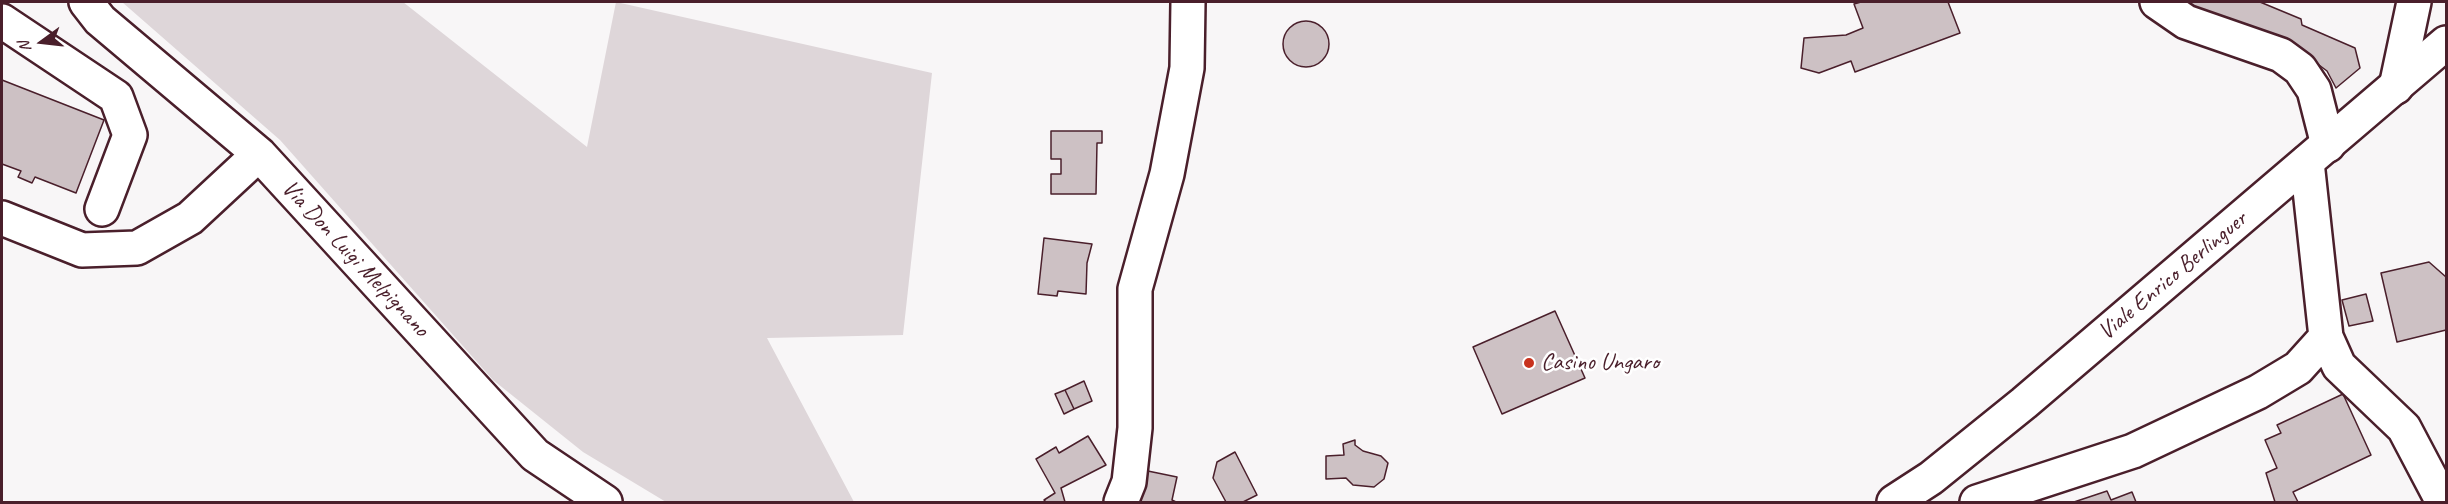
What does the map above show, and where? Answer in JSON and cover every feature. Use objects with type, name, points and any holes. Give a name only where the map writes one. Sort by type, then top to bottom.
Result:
[{"type":"street","name":"Via Don Luigi Melpignano","points":[[62,2],[93,11],[259,154],[535,455],[605,502]]},
{"type":"street","points":[[1121,502],[1129,482],[1135,428],[1135,289],[1167,174],[1187,68],[1188,2]]},
{"type":"street","points":[[2157,2],[2186,22],[2281,55],[2300,69],[2314,90],[2326,337],[2339,366],[2404,428],[2443,502]]},
{"type":"street","points":[[2396,87],[2414,2]]},
{"type":"street","points":[[2,21],[116,97],[130,135],[102,209]]},
{"type":"street","name":"Viale Enrico Berlinguer","points":[[1894,502],[1931,478],[2024,403],[2446,44]]},
{"type":"street","points":[[2,218],[82,250],[137,248],[190,218],[259,154]]},
{"type":"street","points":[[1977,502],[2133,451],[2258,392],[2298,368],[2326,337]]},
{"type":"shaded area","points":[[122,2],[403,2],[587,147],[616,2],[932,73],[903,335],[767,338],[854,502],[666,502],[583,452],[493,380],[280,140]]},
{"type":"building","points":[[1861,2],[1948,2],[1960,33],[1855,72],[1851,61],[1819,73],[1801,68],[1804,38],[1846,35],[1863,28],[1854,4]]},
{"type":"building","points":[[2179,2],[2260,2],[2301,19],[2302,25],[2355,48],[2360,68],[2336,88],[2327,71],[2299,50]]},
{"type":"building","points":[[1306,21],[1322,28],[1329,44],[1322,60],[1306,67],[1290,60],[1283,44],[1290,28]]},
{"type":"building","points":[[2,80],[104,120],[76,193],[35,177],[32,183],[18,177],[21,171],[2,164]]},
{"type":"building","points":[[1051,131],[1102,131],[1102,143],[1097,143],[1096,194],[1051,194],[1051,174],[1061,174],[1061,159],[1051,159]]},
{"type":"building","points":[[1044,238],[1092,244],[1087,263],[1086,294],[1058,291],[1057,296],[1038,294]]},
{"type":"building","points":[[2429,262],[2446,277],[2446,330],[2397,342],[2381,273]]},
{"type":"building","points":[[2366,294],[2373,321],[2349,326],[2342,300]]},
{"type":"building","name":"Casino Ungaro","points":[[1555,311],[1585,378],[1502,414],[1473,347]]},
{"type":"building","points":[[1084,381],[1092,401],[1074,409],[1065,390]]},
{"type":"building","points":[[1065,390],[1074,409],[1064,414],[1055,394]]},
{"type":"building","points":[[2343,394],[2371,455],[2293,492],[2298,502],[2275,502],[2266,473],[2277,468],[2265,440],[2281,433],[2277,425]]},
{"type":"building","points":[[1088,436],[1106,465],[1061,488],[1065,502],[1046,502],[1044,500],[1055,493],[1036,459],[1056,447],[1059,453]]},
{"type":"building","points":[[1355,440],[1355,445],[1363,451],[1381,456],[1388,463],[1384,479],[1374,487],[1353,485],[1346,478],[1326,479],[1326,456],[1344,455],[1343,444]]},
{"type":"building","points":[[1235,452],[1257,495],[1243,502],[1226,502],[1213,478],[1217,462]]},
{"type":"building","points":[[1143,470],[1177,477],[1172,500],[1176,502],[1135,502]]},
{"type":"building","points":[[2107,491],[2111,500],[2132,492],[2136,502],[2074,502]]},
{"type":"place","name":"Casino Ungaro","points":[[1529,363]]}]
